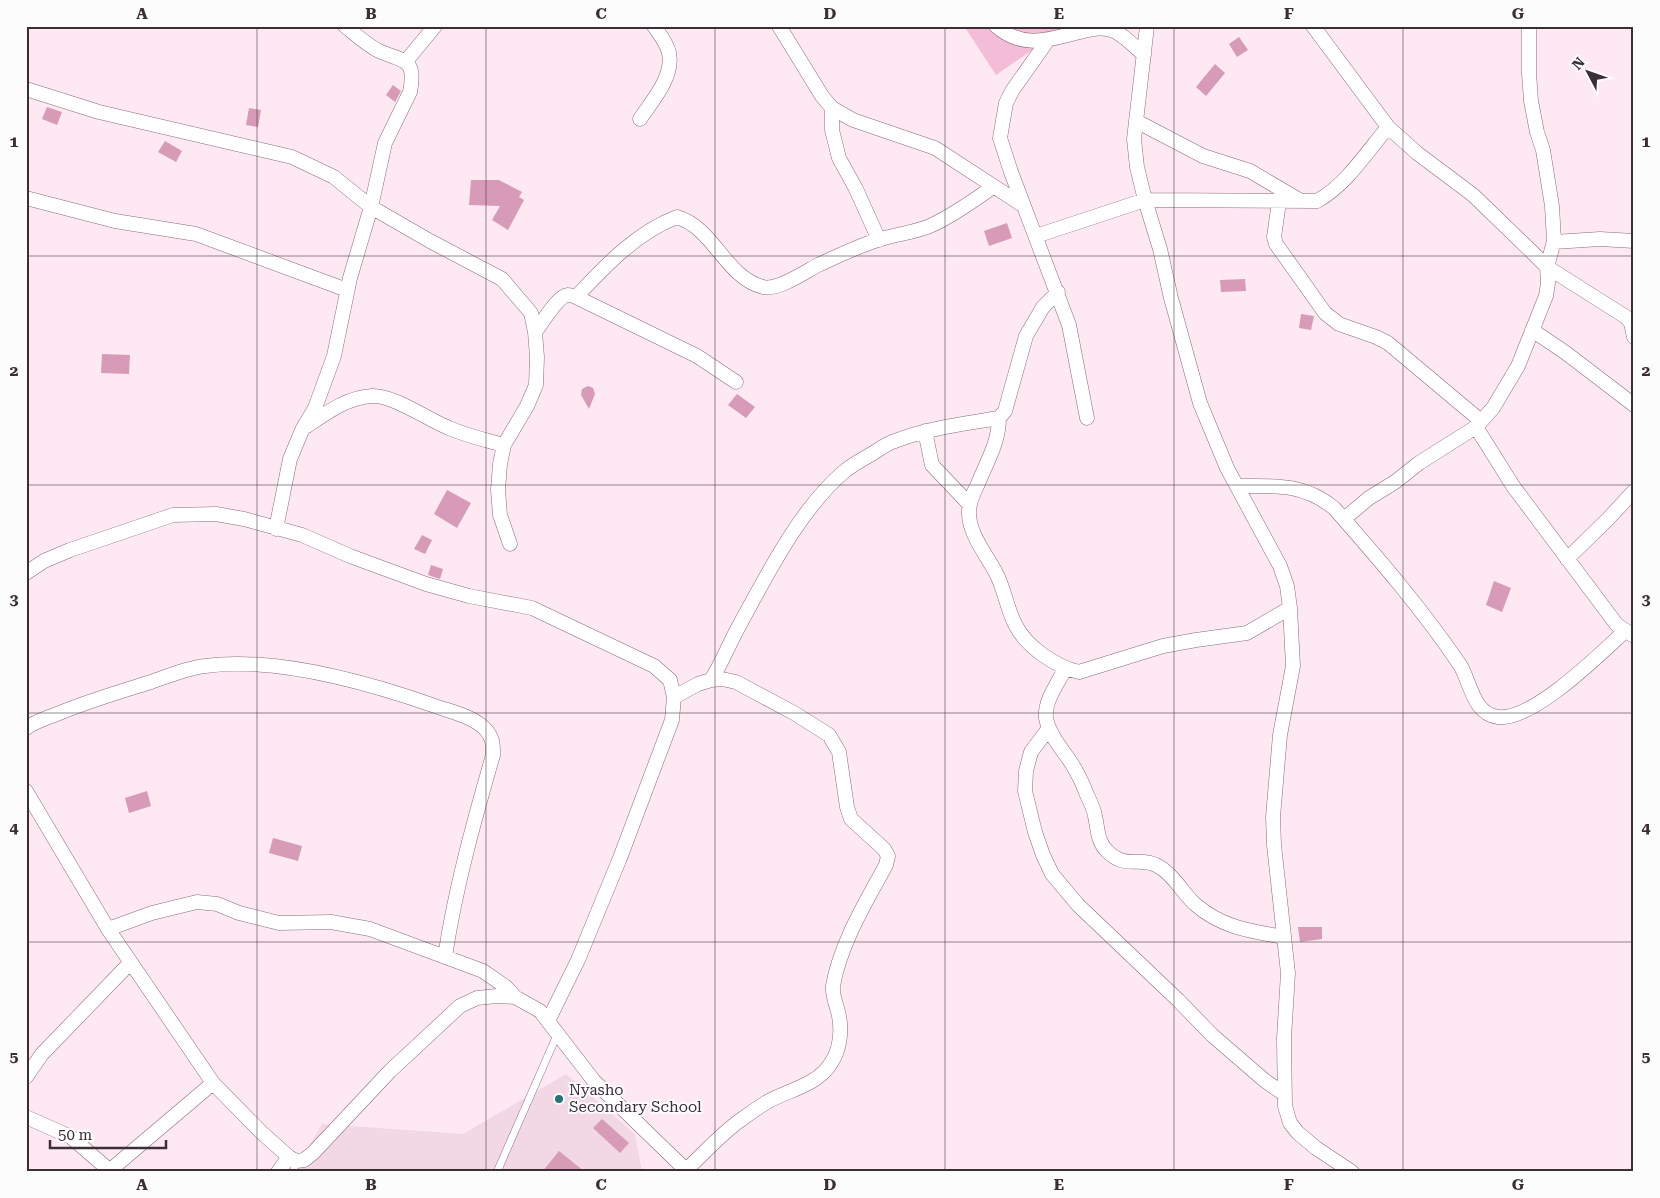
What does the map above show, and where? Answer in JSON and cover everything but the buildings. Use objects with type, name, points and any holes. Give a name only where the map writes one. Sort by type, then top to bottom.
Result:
[{"type":"street","points":[[276,529],[290,459],[315,408],[334,356],[347,290],[371,206],[385,143],[410,92],[412,83],[410,68],[404,60],[376,49],[345,26]]},
{"type":"street","points":[[408,64],[408,60],[435,26]]},
{"type":"street","points":[[640,120],[663,84],[670,66],[669,53],[663,39],[654,26]]},
{"type":"street","points":[[779,26],[822,96],[832,108],[853,120],[935,148],[1024,206]]},
{"type":"street","points":[[996,26],[1012,37],[1029,41],[1048,40],[1100,28],[1113,30],[1144,55]]},
{"type":"street","points":[[1147,26],[1134,140],[1137,166],[1145,200],[1160,249],[1173,307],[1200,403],[1227,468],[1280,566],[1287,586],[1290,608],[1293,666],[1280,735],[1273,817],[1274,845],[1288,973],[1284,1038],[1285,1106],[1290,1123],[1298,1134],[1352,1172]]},
{"type":"street","points":[[1313,26],[1388,127],[1417,153],[1473,195],[1547,267],[1626,317],[1631,323],[1634,337]]},
{"type":"street","points":[[1344,519],[1369,498],[1395,482],[1419,462],[1478,424],[1493,408],[1518,366],[1546,296],[1548,283],[1547,267],[1554,242],[1552,206],[1548,176],[1531,101],[1529,26]]},
{"type":"street","points":[[1048,40],[1012,91],[1006,103],[1000,138],[1069,324],[1088,418]]},
{"type":"street","points":[[26,89],[99,112],[292,157],[334,177],[371,206],[430,241],[502,279],[531,313],[536,332],[537,357],[536,385],[527,406],[504,445],[500,464],[498,490],[500,515],[510,544]]},
{"type":"street","points":[[832,108],[832,130],[838,158],[856,189],[879,240]]},
{"type":"street","points":[[1136,121],[1161,136],[1203,156],[1250,171],[1302,202]]},
{"type":"street","points":[[1036,236],[1145,200],[1316,201],[1329,195],[1388,127]]},
{"type":"street","points":[[576,297],[610,263],[634,243],[653,229],[677,217],[694,224],[735,269],[749,281],[764,288],[774,288],[819,265],[879,240],[931,225],[964,208],[993,187]]},
{"type":"street","points":[[26,198],[115,220],[196,234],[347,290]]},
{"type":"street","points":[[1237,486],[1286,486],[1304,490],[1324,500],[1344,519],[1383,565],[1448,648],[1461,668],[1478,706],[1488,716],[1501,718],[1520,712],[1551,695],[1629,633],[1617,625],[1513,486],[1478,424],[1388,343],[1340,324],[1325,313],[1276,244],[1274,236],[1279,202]]},
{"type":"street","points":[[1554,242],[1600,239],[1634,241]]},
{"type":"street","points":[[1058,292],[1043,307],[1026,336],[1004,411],[999,418],[999,431],[996,442],[972,496],[969,511],[970,527],[997,575],[1015,626],[1023,637],[1045,657],[1065,669],[1079,672],[1163,646],[1247,633],[1290,608]]},
{"type":"street","points":[[536,332],[562,298],[567,295],[576,297],[697,356],[736,382]]},
{"type":"street","points":[[1532,330],[1634,405]]},
{"type":"street","points":[[304,428],[343,404],[360,398],[374,396],[390,398],[452,430],[504,445]]},
{"type":"street","points":[[710,680],[721,664],[772,567],[810,509],[846,471],[893,442],[925,431],[999,418]]},
{"type":"street","points":[[925,431],[932,465],[970,506]]},
{"type":"street","points":[[1567,559],[1634,491]]},
{"type":"street","points":[[26,572],[44,561],[70,550],[173,515],[216,514],[244,519],[302,535],[376,566],[426,584],[469,596],[532,608],[654,666],[670,680],[674,697],[672,720],[620,858],[578,960],[548,1021]]},
{"type":"street","points":[[26,728],[82,704],[125,690],[203,666],[228,664],[253,664],[316,672],[418,700],[475,722],[486,729],[493,739],[493,755],[450,924],[445,957]]},
{"type":"street","points":[[1065,669],[1048,703],[1046,717],[1049,728],[1088,796],[1095,815],[1096,830],[1106,850],[1116,859],[1130,863],[1144,862],[1156,864],[1164,870],[1196,905],[1221,922],[1240,929],[1284,937]]},
{"type":"street","points":[[108,929],[152,913],[197,902],[217,904],[279,923],[331,922],[370,929],[483,971],[506,987],[515,996],[540,1011],[594,1081],[687,1171],[739,1120],[768,1101],[811,1081],[822,1074],[831,1064],[841,1031],[833,989],[836,971],[842,952],[886,865],[888,856],[884,849],[851,819],[847,807],[839,752],[829,736],[794,713],[736,682],[722,679],[710,680],[698,684],[674,697]]},
{"type":"street","points":[[1049,728],[1032,752],[1026,771],[1025,791],[1035,832],[1052,874],[1078,905],[1212,1035],[1264,1080],[1284,1094]]},
{"type":"street","points":[[26,791],[108,929],[214,1082],[293,1163]]},
{"type":"street","points":[[26,1077],[42,1054],[130,963]]},
{"type":"street","points":[[278,1172],[293,1163],[304,1160],[313,1153],[390,1071],[460,1006],[477,998],[515,996]]},
{"type":"street","points":[[26,1117],[72,1137],[112,1170],[214,1082]]},
{"type":"lane","points":[[497,1172],[557,1035]]},
{"type":"shaded area","points":[[964,26],[1067,26],[996,75]]},
{"type":"shaded area","name":"Nyasho Secondary School","points":[[566,1074],[635,1134],[642,1172],[294,1172],[322,1124],[463,1134]]},
{"type":"place","name":"Nyasho Secondary School","points":[[559,1099]]}]
